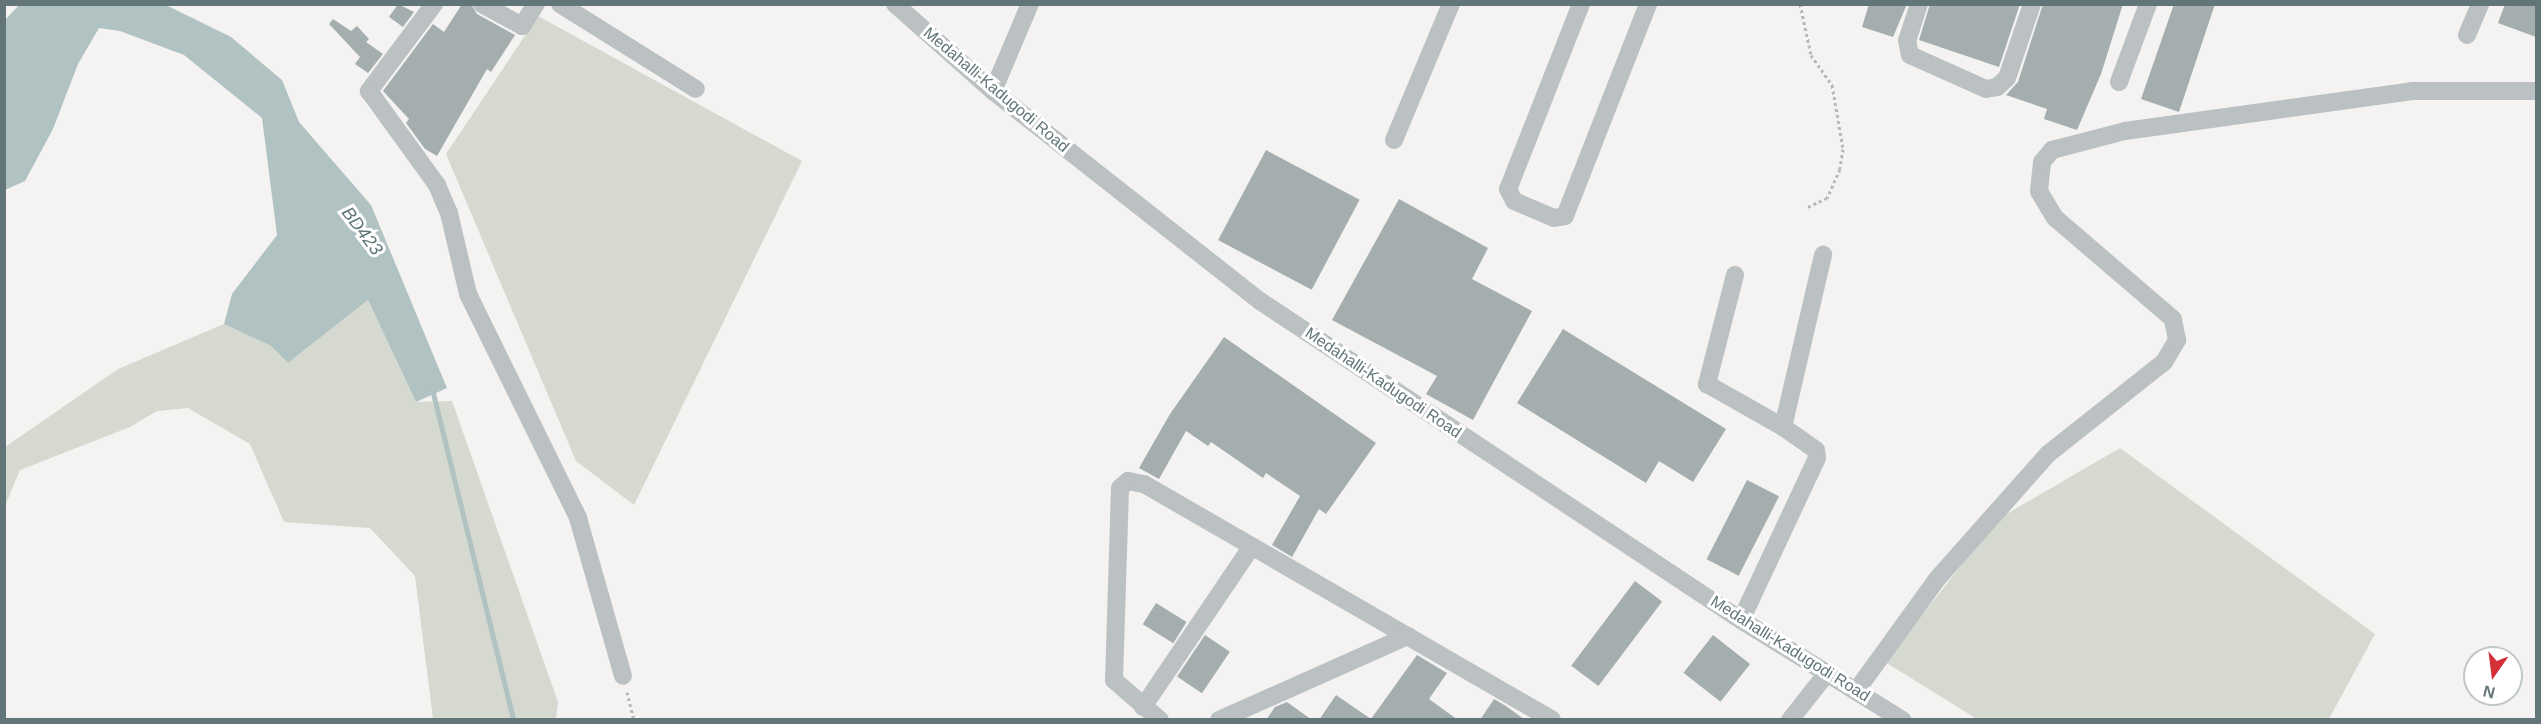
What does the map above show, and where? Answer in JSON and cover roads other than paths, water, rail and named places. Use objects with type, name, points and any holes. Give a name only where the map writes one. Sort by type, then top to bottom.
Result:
[{"type":"street","points":[[434,4],[369,91],[437,185],[449,213],[468,294],[578,518],[623,676]]},
{"type":"street","points":[[482,4],[522,26],[536,4]]},
{"type":"street","points":[[560,4],[696,89]]},
{"type":"street","name":"Medahalli-Kadugodi Road","points":[[895,4],[993,91],[1260,301],[1741,620],[1902,720]]},
{"type":"street","points":[[993,91],[1030,4]]},
{"type":"street","points":[[1394,140],[1450,4]]},
{"type":"street","points":[[1581,4],[1508,189],[1514,201],[1554,218],[1565,216],[1648,4]]},
{"type":"street","points":[[1919,4],[1907,40],[1910,55],[1986,89],[1997,87],[2007,78],[2032,4]]},
{"type":"street","points":[[2118,82],[2148,4]]},
{"type":"street","points":[[2467,35],[2480,4]]},
{"type":"street","points":[[1856,691],[1937,579],[2048,454],[2164,362],[2178,340],[2173,319],[2055,218],[2039,191],[2042,162],[2052,150],[2125,131],[2412,91],[2536,91]]},
{"type":"street","points":[[1782,427],[1823,255]]},
{"type":"street","points":[[1735,275],[1707,384],[1782,427],[1816,450],[1816,458],[1741,620]]},
{"type":"street","points":[[1160,720],[1118,686],[1113,673],[1120,488],[1128,481],[1144,484],[1552,720]]},
{"type":"street","points":[[1143,707],[1252,546]]},
{"type":"street","points":[[1219,720],[1408,636]]},
{"type":"street","points":[[1790,720],[1827,673]]},
{"type":"water","points":[[20,4],[166,5],[231,37],[282,80],[299,122],[371,205],[447,388],[416,402],[368,300],[288,363],[271,346],[224,324],[232,294],[277,235],[262,118],[184,55],[120,31],[99,28],[78,64],[53,129],[25,181],[5,190],[5,20]]},
{"type":"waterway","name":"BD423","points":[[432,389],[513,720]]}]
